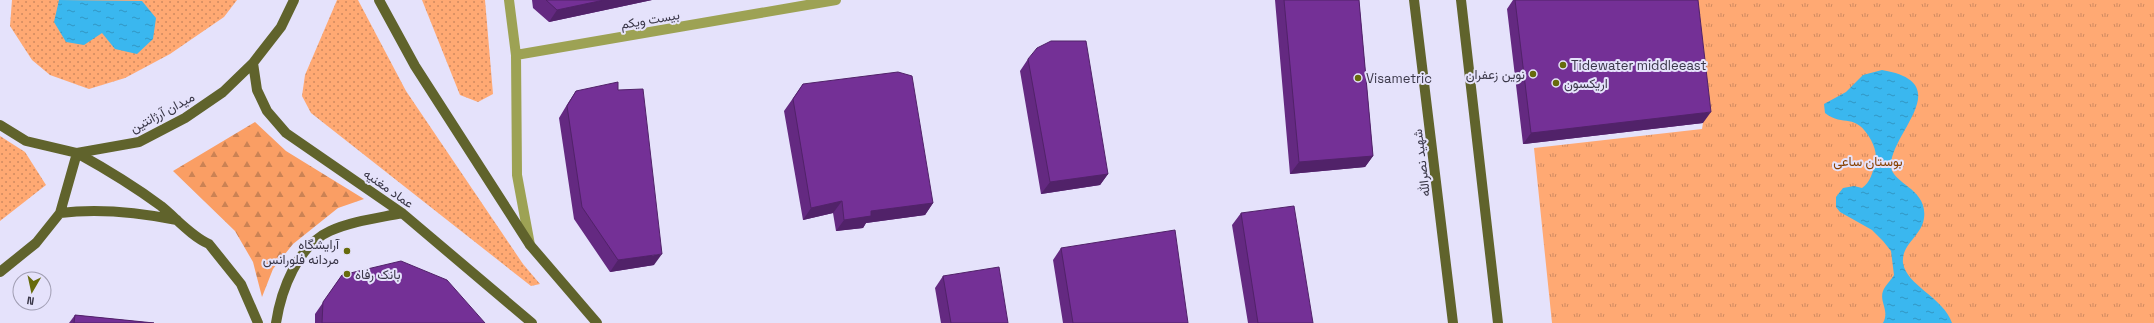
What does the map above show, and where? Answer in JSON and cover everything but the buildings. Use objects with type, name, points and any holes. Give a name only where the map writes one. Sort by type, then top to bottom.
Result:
[{"type":"main road","name":"میدان آرژانتین","points":[[0,125],[26,141],[77,153],[139,142],[185,118],[223,92],[253,63],[281,28],[294,0]]},
{"type":"main road","points":[[378,0],[415,66],[530,245],[597,323]]},
{"type":"main road","name":"شهید نصرالله","points":[[1414,0],[1453,323]]},
{"type":"main road","points":[[1461,0],[1498,323]]},
{"type":"main road","name":"عماد مغنیه","points":[[253,63],[257,90],[266,111],[286,133],[402,212],[532,323]]},
{"type":"main road","points":[[0,272],[36,242],[60,214],[77,153],[132,184],[180,220],[202,241],[209,244],[241,284],[258,323]]},
{"type":"main road","points":[[60,214],[86,210],[118,211],[180,220]]},
{"type":"main road","points":[[276,323],[278,311],[290,275],[308,247],[329,231],[402,212]]},
{"type":"street","points":[[509,0],[516,55],[518,175],[530,245]]},
{"type":"street","name":"بیست ویکم","points":[[516,55],[836,0]]},
{"type":"green space","points":[[12,0],[237,0],[224,17],[170,54],[125,78],[89,89],[50,75],[32,60],[10,26]]},
{"type":"green space","points":[[337,0],[358,0],[406,91],[523,264],[540,284],[531,286],[311,113],[302,96],[305,75]]},
{"type":"green space","points":[[422,0],[485,0],[493,94],[478,102],[460,95]]},
{"type":"green space","name":"بوستان ساعی","points":[[1689,0],[2154,0],[2154,323],[1552,323],[1534,148],[1702,129],[1703,123]]},
{"type":"green space","points":[[255,122],[286,151],[364,199],[338,208],[293,244],[273,269],[262,297],[253,262],[235,231],[173,171]]},
{"type":"green space","points":[[0,136],[25,152],[46,185],[0,221]]},
{"type":"water","points":[[59,0],[142,1],[156,18],[153,39],[137,54],[115,49],[102,33],[84,45],[66,42],[54,22]]},
{"type":"water","points":[[1882,70],[1904,77],[1916,86],[1918,98],[1915,111],[1893,154],[1891,167],[1893,173],[1921,200],[1924,208],[1924,218],[1920,230],[1905,250],[1903,263],[1911,278],[1941,306],[1948,314],[1952,323],[1883,323],[1885,318],[1885,310],[1882,295],[1885,287],[1894,275],[1891,251],[1872,230],[1840,212],[1836,207],[1836,197],[1843,188],[1854,186],[1862,188],[1865,186],[1871,177],[1876,160],[1876,154],[1871,140],[1860,126],[1849,121],[1832,117],[1825,113],[1824,104],[1846,92],[1863,75]]},
{"type":"place","name":"Tidewater middleeast","points":[[1563,65]]},
{"type":"place","name":"نوین زعفران","points":[[1533,74]]},
{"type":"place","name":"Visametric","points":[[1358,78]]},
{"type":"place","name":"اریکسون","points":[[1556,83]]},
{"type":"place","name":"آرایشگاه مردانه فلورانس","points":[[347,251]]},
{"type":"place","name":"بانک رفاه","points":[[347,274]]}]
